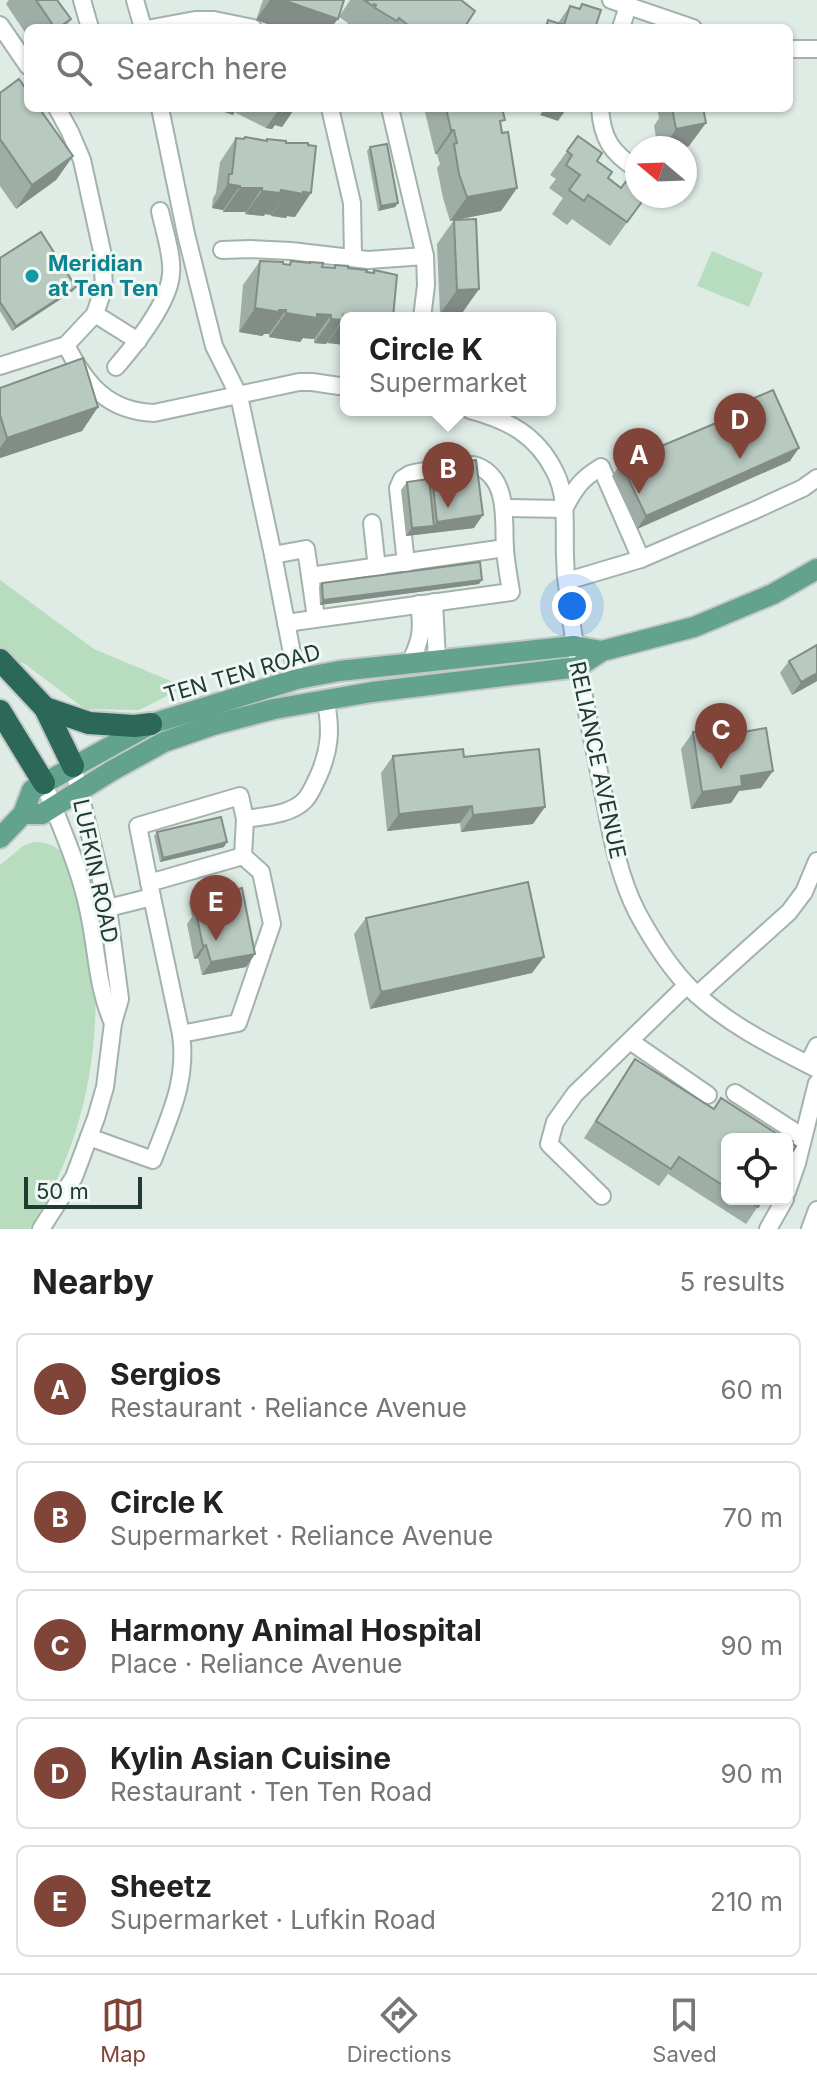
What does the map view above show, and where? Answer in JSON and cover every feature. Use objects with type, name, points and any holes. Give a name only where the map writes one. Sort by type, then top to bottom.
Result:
[{"type":"highway","points":[[0,660],[45,708],[73,766]]},
{"type":"highway","points":[[45,708],[89,723],[151,724]]},
{"type":"highway","points":[[0,711],[44,783]]},
{"type":"main road","name":"TEN TEN ROAD","points":[[23,814],[42,814],[164,742],[213,725],[325,699],[602,651],[694,627],[773,594],[817,569]]},
{"type":"main road","name":"TEN TEN ROAD","points":[[0,838],[23,814],[32,790],[151,724],[297,679],[339,671],[437,660],[576,657]]},
{"type":"street","points":[[82,0],[89,24]]},
{"type":"street","points":[[135,0],[142,24]]},
{"type":"street","points":[[611,0],[681,24]]},
{"type":"street","points":[[622,24],[628,6]]},
{"type":"street","points":[[174,24],[214,20],[234,24]]},
{"type":"street","points":[[0,25],[24,60]]},
{"type":"street","points":[[793,49],[817,49]]},
{"type":"street","points":[[0,366],[66,345],[95,314],[104,287],[102,251],[82,160],[59,112]]},
{"type":"street","points":[[161,112],[186,234],[214,346],[239,396],[297,679]]},
{"type":"street","points":[[331,112],[352,203],[353,257]]},
{"type":"street","points":[[391,112],[425,256],[423,312]]},
{"type":"street","points":[[601,112],[604,135],[625,161]]},
{"type":"street","points":[[116,367],[138,341],[170,286],[172,270],[160,211]]},
{"type":"street","points":[[222,250],[251,249],[368,260],[425,256]]},
{"type":"street","points":[[95,314],[138,341]]},
{"type":"street","points":[[66,345],[86,379],[102,396],[123,408],[138,412],[154,413],[299,382],[340,386]]},
{"type":"street","name":"RELIANCE AVENUE","points":[[488,416],[510,423],[535,443],[548,458],[559,480],[576,657],[612,834],[622,874],[637,912],[692,990],[760,1039],[813,1067]]},
{"type":"street","points":[[286,623],[316,618],[340,608],[461,593],[511,592],[505,548],[505,508],[490,475],[477,466],[466,465],[410,474],[402,479],[398,488],[408,568]]},
{"type":"street","points":[[505,508],[564,509],[579,483],[601,467],[641,559]]},
{"type":"street","points":[[567,581],[641,559],[803,488],[817,478]]},
{"type":"street","points":[[372,523],[377,573]]},
{"type":"street","points":[[310,576],[335,579],[457,562],[505,548]]},
{"type":"street","points":[[273,555],[306,549],[316,618]]},
{"type":"street","points":[[423,599],[437,660]]},
{"type":"street","points":[[410,663],[420,642],[423,599]]},
{"type":"street","points":[[245,819],[277,814],[304,801],[325,761],[330,740],[325,699]]},
{"type":"street","name":"LUFKIN ROAD","points":[[41,1229],[74,1177],[89,1137],[105,1087],[113,1023],[120,999],[108,908],[73,766]]},
{"type":"street","name":"LUFKIN ROAD","points":[[44,783],[76,860],[90,914],[104,1004],[113,1023]]},
{"type":"street","points":[[89,1137],[153,1160],[179,1089],[184,1056],[181,1034],[138,826],[170,824],[195,818],[240,796],[245,819],[243,856]]},
{"type":"street","points":[[108,908],[151,890],[195,862],[243,856],[261,872],[272,924],[238,1023],[181,1034]]},
{"type":"street","points":[[602,1196],[549,1144],[555,1122],[575,1094],[630,1041],[789,912],[804,892],[817,861]]},
{"type":"street","points":[[630,1041],[708,1095]]},
{"type":"street","points":[[813,1067],[817,1046]]},
{"type":"street","points":[[793,1171],[817,1083]]},
{"type":"street","points":[[735,1093],[803,1137]]},
{"type":"street","points":[[768,1229],[782,1205]]},
{"type":"street","points":[[810,1229],[817,1210]]},
{"type":"green space","points":[[712,251],[763,273],[749,307],[697,286]]},
{"type":"green space","points":[[0,580],[94,649],[185,687],[139,710],[85,709],[25,664],[0,653]]},
{"type":"green space","points":[[34,842],[58,849],[73,869],[94,967],[96,1005],[93,1048],[84,1102],[57,1180],[30,1229],[0,1229],[0,865],[23,846]]},
{"type":"building","points":[[36,0],[57,0],[71,19],[64,24],[52,24]]},
{"type":"building","points":[[283,0],[344,0],[338,19]]},
{"type":"building","points":[[364,0],[461,0],[475,11],[467,24],[407,24]]},
{"type":"building","points":[[582,4],[601,10],[596,24],[564,24],[570,6],[580,9]]},
{"type":"building","points":[[19,79],[24,86],[24,112],[42,112],[73,156],[32,185],[0,139],[0,93]]},
{"type":"building","points":[[447,112],[503,112],[505,120],[500,121],[502,133],[508,132],[517,188],[467,197],[459,174],[454,130],[451,130]]},
{"type":"building","points":[[673,112],[704,112],[706,123],[676,129]]},
{"type":"building","points":[[578,136],[602,153],[597,161],[612,172],[608,178],[621,188],[625,183],[625,208],[637,208],[627,222],[588,195],[584,201],[569,190],[580,175],[566,165],[572,155],[567,151]]},
{"type":"building","points":[[236,138],[316,146],[311,193],[281,190],[280,193],[228,184]]},
{"type":"building","points":[[387,144],[398,203],[381,206],[370,147]]},
{"type":"building","points":[[476,219],[479,289],[457,290],[454,220]]},
{"type":"building","name":"Meridian at Ten Ten","points":[[41,232],[76,287],[16,326],[0,302],[0,258]]},
{"type":"building","points":[[260,261],[290,265],[291,261],[323,263],[322,267],[348,266],[366,272],[374,273],[374,270],[397,275],[394,312],[340,312],[340,320],[331,319],[331,315],[317,314],[317,318],[286,313],[286,310],[279,312],[255,308]]},
{"type":"building","points":[[83,358],[98,407],[7,438],[0,415],[0,388]]},
{"type":"building","points":[[773,390],[799,448],[646,516],[621,463],[728,418],[724,411]]},
{"type":"building","points":[[476,460],[483,515],[437,522],[431,467]]},
{"type":"building","points":[[429,479],[434,526],[412,528],[407,482]]},
{"type":"building","points":[[480,562],[482,580],[323,600],[322,583]]},
{"type":"building","points":[[817,645],[817,673],[801,682],[789,661]]},
{"type":"building","points":[[737,725],[738,733],[766,728],[773,771],[741,776],[742,786],[702,792],[693,732]]},
{"type":"building","points":[[463,749],[464,757],[539,749],[545,807],[473,815],[472,806],[399,814],[393,756]]},
{"type":"building","points":[[221,817],[227,842],[163,858],[157,832]]},
{"type":"building","points":[[528,882],[544,957],[381,992],[366,918]]},
{"type":"building","points":[[218,886],[219,894],[242,888],[255,954],[211,962],[206,945],[203,946],[196,912],[202,910],[198,889]]},
{"type":"building","points":[[635,1059],[714,1109],[721,1098],[776,1133],[721,1133],[721,1184],[679,1157],[671,1169],[596,1121]]},
{"type":"place","name":"Meridian at Ten Ten","points":[[32,276]]},
{"type":"place","name":"Kylin Asian Cuisine","points":[[740,459]]},
{"type":"place","name":"Sergios","points":[[639,494]]},
{"type":"place","name":"Circle K","points":[[448,508]]},
{"type":"place","name":"Harmony Animal Hospital","points":[[721,769]]},
{"type":"place","name":"Sheetz","points":[[216,941]]}]
